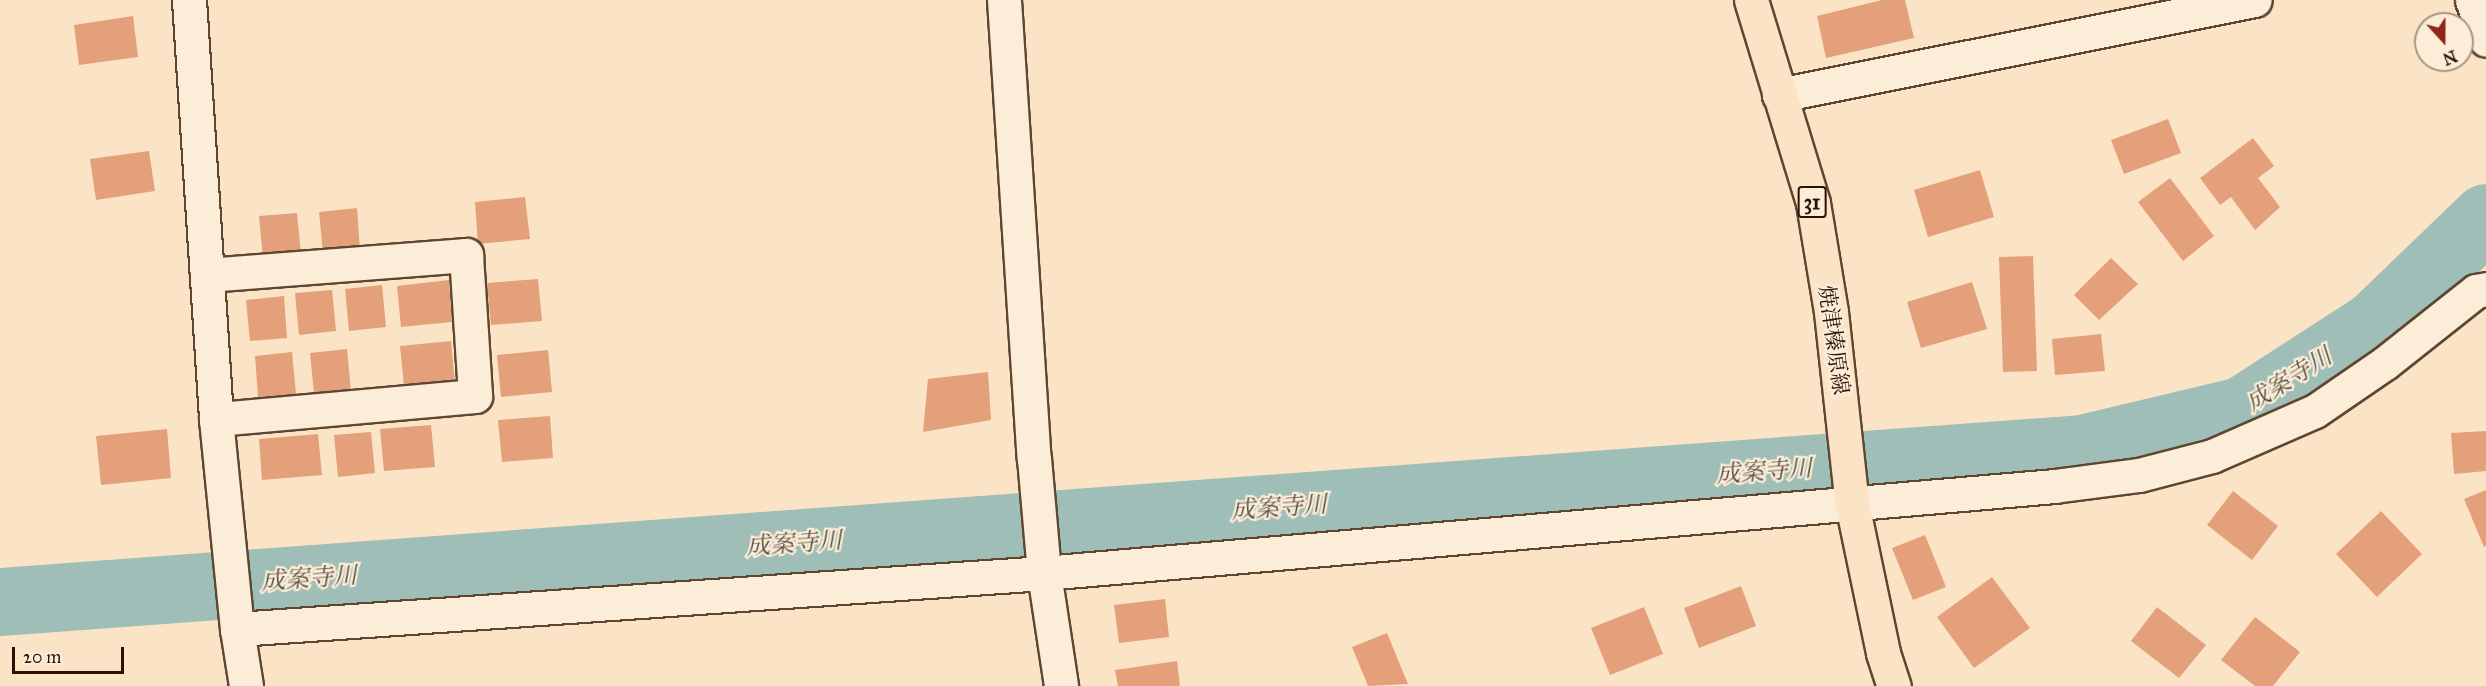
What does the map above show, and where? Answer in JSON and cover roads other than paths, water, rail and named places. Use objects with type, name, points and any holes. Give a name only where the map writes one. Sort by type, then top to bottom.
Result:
[{"type":"main road","name":"焼津榛原線","points":[[1750,0],[1813,203],[1831,312],[1844,411],[1852,499],[1883,653],[1894,686]]},
{"type":"street","points":[[189,0],[216,419],[237,623],[246,686]]},
{"type":"street","points":[[1004,0],[1035,458],[1045,564],[1061,686]]},
{"type":"street","points":[[1779,95],[2255,0]]},
{"type":"street","points":[[2472,0],[2486,40]]},
{"type":"street","points":[[207,275],[466,255],[475,396],[216,419]]},
{"type":"street","points":[[237,623],[1045,564],[1852,499],[2054,486],[2128,476],[2212,456],[2315,411],[2385,363],[2476,291],[2486,289]]},
{"type":"waterway","name":"成案寺川","points":[[0,602],[2082,449],[2242,411],[2375,325],[2486,218]]}]
